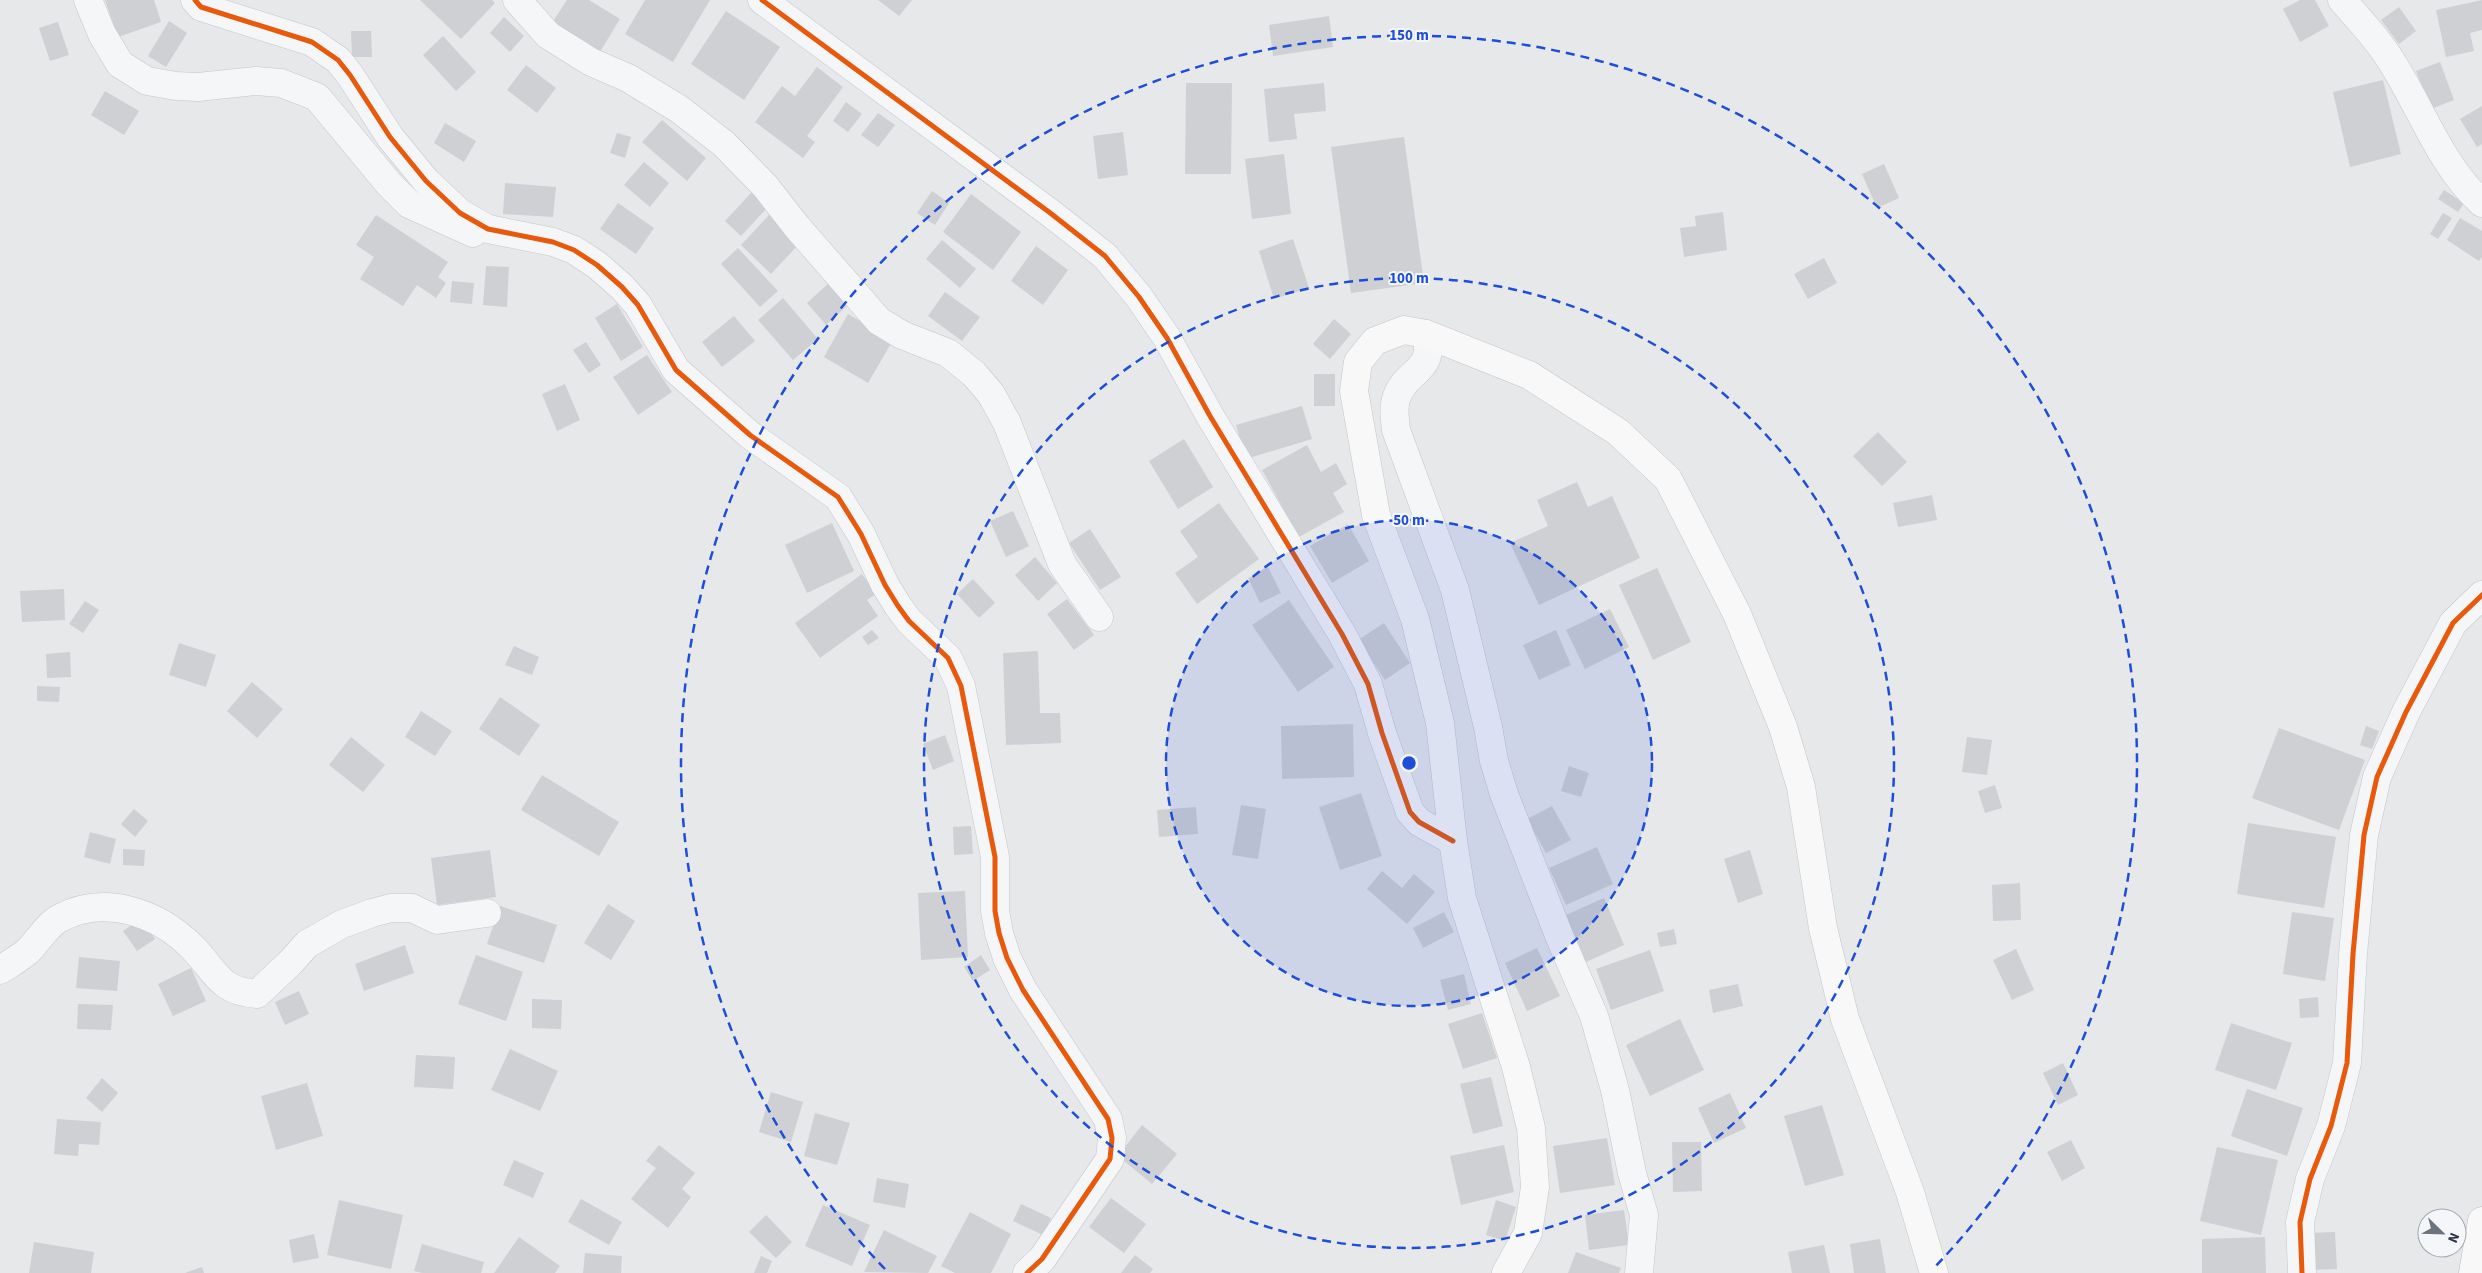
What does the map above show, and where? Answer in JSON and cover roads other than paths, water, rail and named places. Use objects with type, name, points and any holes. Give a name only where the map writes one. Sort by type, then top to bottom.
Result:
[{"type":"main road","points":[[1506,1273],[1528,1232],[1535,1187],[1531,1128],[1516,1067],[1462,898],[1453,841],[1440,723],[1428,667],[1400,575],[1376,516],[1354,391],[1358,362],[1375,341],[1404,330],[1426,334],[1529,375],[1618,432],[1668,479],[1737,614],[1783,727],[1801,788],[1823,928],[1845,1019],[1910,1192],[1934,1273]]},
{"type":"main road","points":[[2472,1273],[2482,1221]]},
{"type":"street","points":[[88,0],[102,34],[120,64],[147,81],[176,86],[198,87],[256,81],[281,83],[304,91],[317,97],[389,184],[408,204],[504,247],[526,248],[553,242]]},
{"type":"street","points":[[195,0],[201,7],[291,34],[325,50],[338,60],[350,74],[390,137],[426,182],[460,213],[488,229],[553,242],[574,250],[622,287],[638,305],[676,370],[750,435],[838,498],[861,534],[885,585],[898,606],[909,621],[948,658],[961,686],[995,858],[995,911],[999,933],[1007,958],[1023,990],[1108,1119],[1112,1138],[1110,1159],[1042,1260],[1027,1273]]},
{"type":"street","points":[[517,0],[548,35],[590,62],[628,78],[678,109],[724,144],[765,186],[879,321],[902,335],[948,354],[974,374],[991,394],[1007,423],[1062,564],[1099,618]]},
{"type":"street","points":[[762,0],[1056,217],[1105,256],[1139,296],[1168,338],[1210,416],[1342,634],[1368,684],[1382,733],[1410,812],[1419,822],[1453,841]]},
{"type":"street","points":[[2342,0],[2386,53],[2442,151],[2472,194],[2482,204]]},
{"type":"street","points":[[1426,334],[1430,348],[1429,356],[1425,363],[1408,380],[1397,397],[1394,413],[1396,430],[1455,590],[1488,727],[1494,761],[1504,794],[1560,938],[1594,1016],[1615,1090],[1632,1173],[1644,1215],[1639,1273]]},
{"type":"street","points":[[2302,1273],[2300,1222],[2310,1179],[2331,1126],[2347,1063],[2353,954],[2364,835],[2376,777],[2406,712],[2454,623],[2482,595]]},
{"type":"street","points":[[0,970],[26,952],[59,918],[84,909],[106,906],[145,914],[173,930],[193,948],[220,980],[239,992],[257,994],[307,944],[342,924],[372,913],[391,908],[412,908],[437,920],[487,913]]}]
